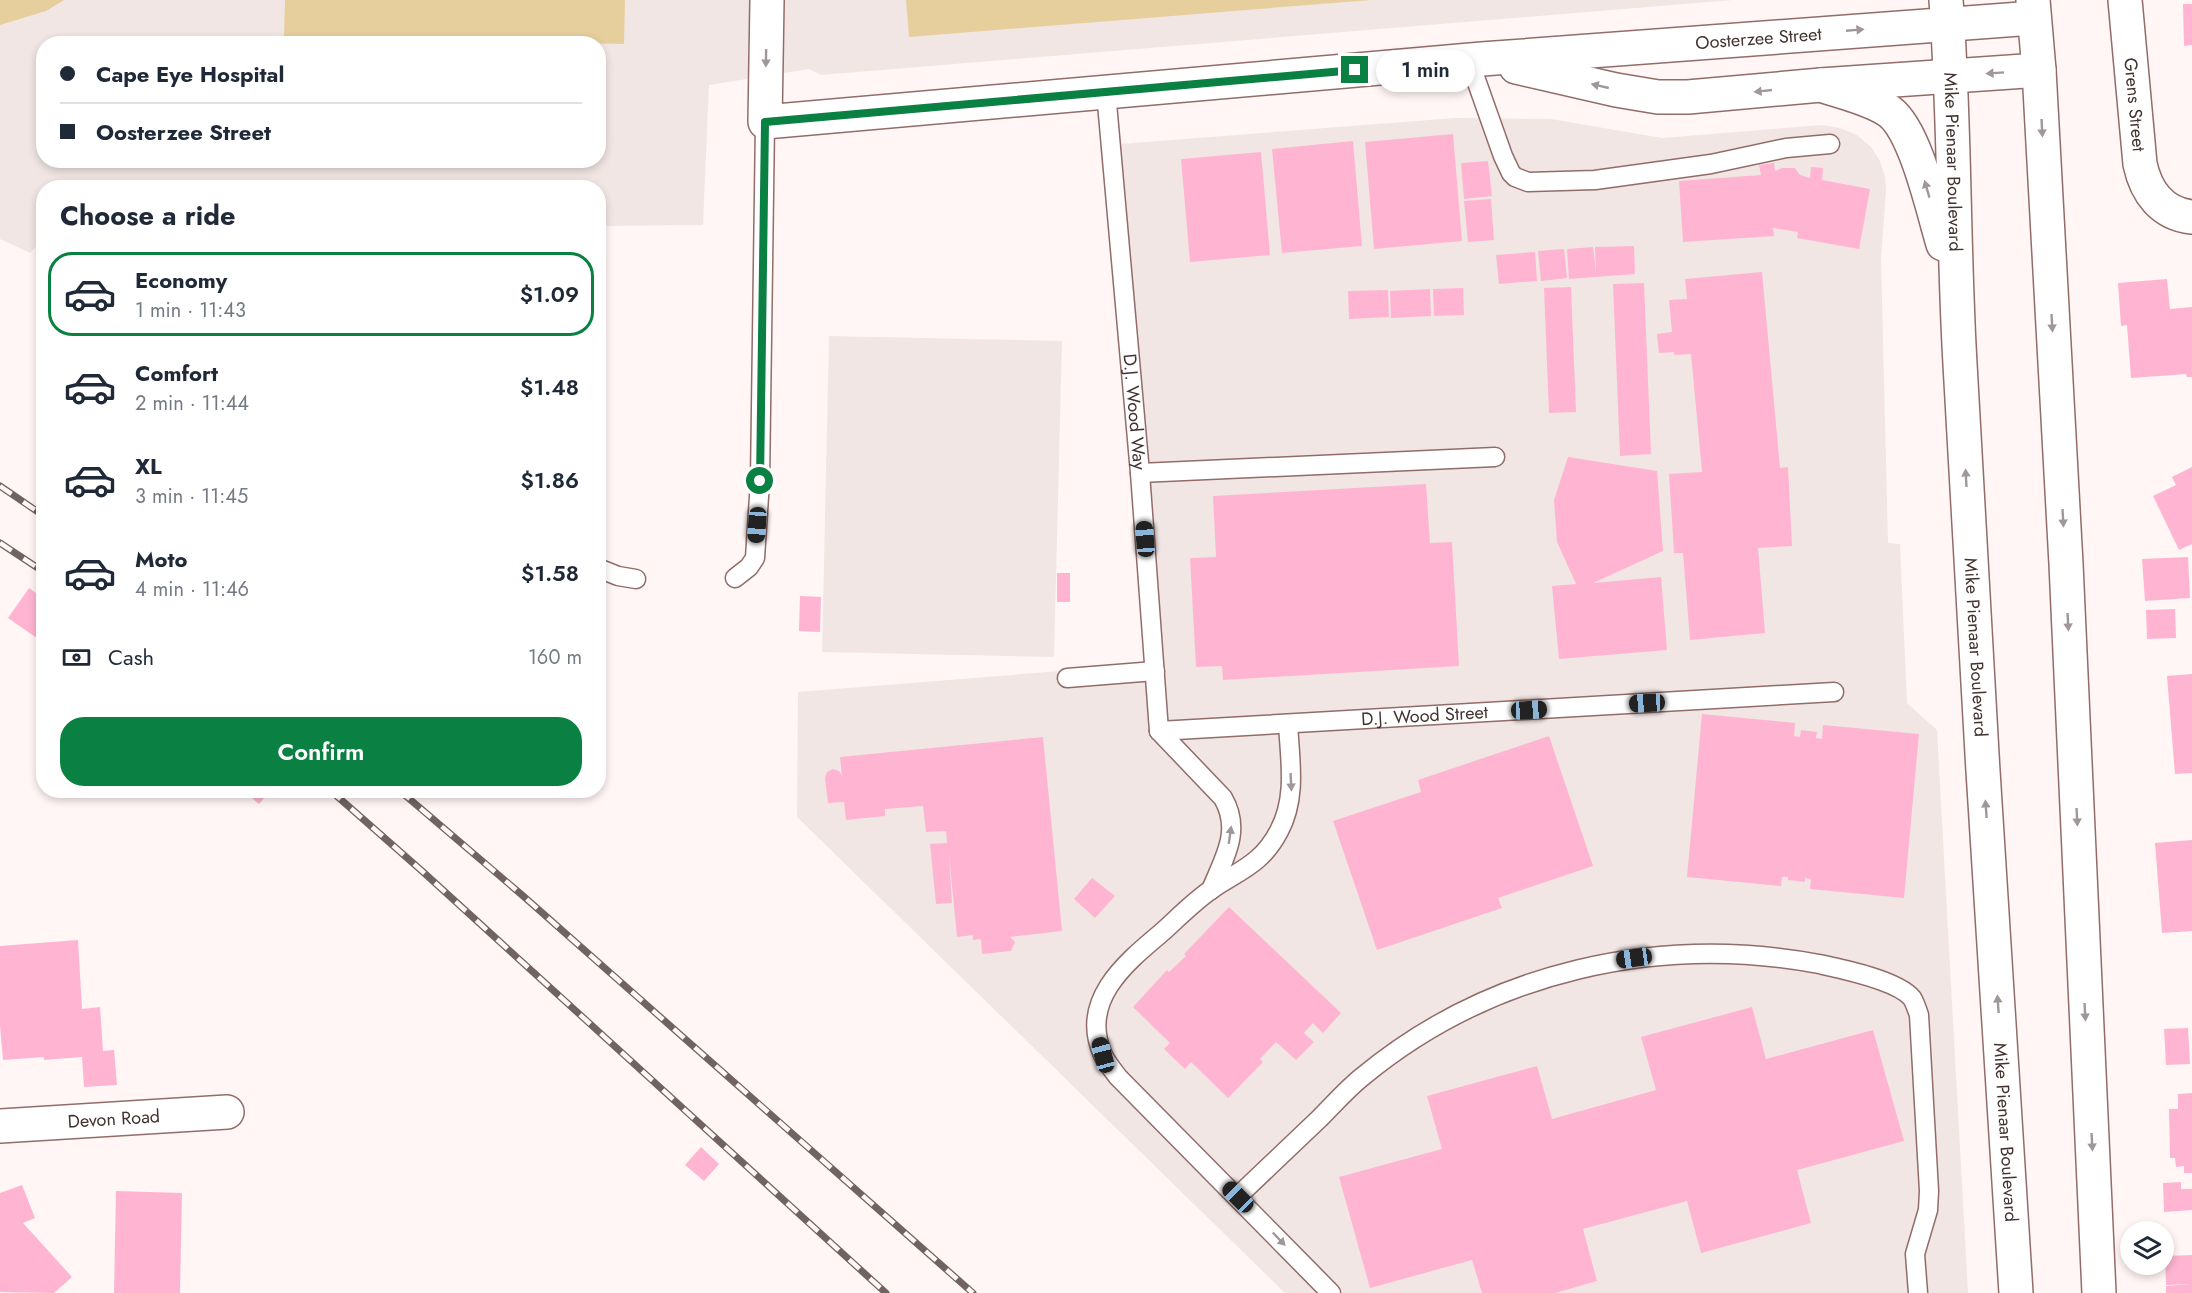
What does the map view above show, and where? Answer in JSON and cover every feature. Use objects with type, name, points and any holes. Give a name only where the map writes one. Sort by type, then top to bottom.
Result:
[{"type":"main road","points":[[765,122],[768,0]]},
{"type":"main road","name":"Grens Street","points":[[2125,0],[2140,164],[2145,184],[2160,204],[2179,215],[2192,217]]},
{"type":"main road","points":[[2034,9],[2066,575],[2099,1293]]},
{"type":"main road","name":"Oosterzee Street","points":[[765,122],[1475,60],[1947,12],[2034,9]]},
{"type":"main road","name":"Mike Pienaar Boulevard","points":[[1947,12],[1951,76],[1956,286],[1969,536],[2016,1293]]},
{"type":"main road","name":"Oosterzee Street","points":[[1475,60],[1658,97],[1721,95],[1821,85],[2038,70]]},
{"type":"main road","points":[[1821,85],[1889,111],[1904,128],[1922,174],[1956,286]]},
{"type":"main road","name":"Devon Road","points":[[0,1126],[227,1112]]},
{"type":"lane","points":[[1475,60],[1503,156],[1515,177],[1528,182],[1595,180],[1710,164],[1786,148],[1830,144]]},
{"type":"lane","name":"D.J. Wood Way","points":[[1106,92],[1140,473],[1159,731]]},
{"type":"lane","points":[[735,578],[749,567],[754,558],[760,481],[765,122]]},
{"type":"lane","points":[[1140,473],[1495,457]]},
{"type":"lane","points":[[606,571],[636,579]]},
{"type":"lane","points":[[1067,678],[1155,671]]},
{"type":"lane","name":"D.J. Wood Street","points":[[1159,731],[1834,692]]},
{"type":"lane","points":[[1288,724],[1291,792],[1288,811],[1271,845],[1247,870],[1211,890],[1128,961],[1110,982],[1097,1011],[1096,1031],[1103,1055],[1118,1077],[1331,1293]]},
{"type":"lane","points":[[1159,731],[1223,798],[1232,820],[1232,836],[1211,890]]},
{"type":"lane","points":[[1238,1197],[1362,1077],[1437,1025],[1478,1004],[1554,976],[1610,962],[1657,955],[1704,952],[1750,954],[1797,960],[1857,973],[1902,990],[1916,1006],[1919,1015],[1929,1191],[1928,1210],[1915,1254],[1918,1293]]},
{"type":"shaded area","points":[[0,0],[1733,0],[821,75],[809,69],[709,85],[703,225],[606,226],[606,180],[36,180],[36,247],[30,253],[0,239]]},
{"type":"shaded area","points":[[0,0],[64,0],[46,11],[0,25]]},
{"type":"shaded area","points":[[285,0],[625,0],[624,44],[606,44],[606,36],[284,36]]},
{"type":"shaded area","points":[[906,0],[1371,0],[909,37]]},
{"type":"shaded area","points":[[1455,118],[1551,119],[1662,138],[1822,125],[1840,128],[1857,135],[1871,147],[1880,161],[1885,176],[1886,191],[1881,258],[1888,543],[1900,544],[1907,703],[1937,730],[1968,1293],[1285,1293],[797,817],[798,692],[1148,664],[1107,145]]},
{"type":"shaded area","points":[[829,336],[1062,341],[1054,657],[822,652]]},
{"type":"building","points":[[2183,4],[2192,4],[2192,45],[2184,46]]},
{"type":"building","points":[[1453,134],[1462,241],[1374,249],[1365,142]]},
{"type":"building","points":[[1353,141],[1362,246],[1282,253],[1272,149]]},
{"type":"building","points":[[1261,152],[1270,255],[1190,262],[1181,159]]},
{"type":"building","points":[[1488,161],[1492,196],[1464,199],[1461,163]]},
{"type":"building","points":[[1774,163],[1775,171],[1782,168],[1795,168],[1800,175],[1810,178],[1811,167],[1823,168],[1822,180],[1870,189],[1859,249],[1797,238],[1798,232],[1773,228],[1774,236],[1683,242],[1679,181],[1761,175],[1759,165]]},
{"type":"building","points":[[1491,199],[1494,240],[1468,242],[1464,201]]},
{"type":"building","points":[[1634,246],[1635,274],[1569,279],[1567,249],[1593,247],[1596,272],[1595,247]]},
{"type":"building","points":[[1564,249],[1567,278],[1541,281],[1538,251]]},
{"type":"building","points":[[1535,252],[1537,281],[1499,284],[1496,255]]},
{"type":"building","points":[[1762,272],[1780,468],[1788,467],[1792,546],[1758,548],[1765,633],[1690,640],[1683,553],[1674,553],[1669,474],[1702,472],[1691,354],[1659,353],[1657,334],[1672,332],[1669,300],[1687,299],[1685,279]]},
{"type":"building","points":[[2167,279],[2170,309],[2192,307],[2192,377],[2187,377],[2186,374],[2131,378],[2127,325],[2121,326],[2118,283]]},
{"type":"building","points":[[1644,283],[1651,454],[1620,456],[1613,284]]},
{"type":"building","points":[[1571,287],[1576,412],[1549,413],[1544,288]]},
{"type":"building","points":[[1463,288],[1464,315],[1434,316],[1433,289]]},
{"type":"building","points":[[1430,289],[1431,316],[1391,318],[1390,291]]},
{"type":"building","points":[[1388,290],[1389,317],[1349,319],[1348,291]]},
{"type":"building","points":[[1568,457],[1657,471],[1663,551],[1593,583],[1661,577],[1667,650],[1559,659],[1552,586],[1576,584],[1557,542],[1554,500]]},
{"type":"building","points":[[2192,467],[2192,544],[2179,550],[2153,496],[2176,485],[2172,477]]},
{"type":"building","points":[[1426,484],[1430,543],[1452,542],[1459,666],[1223,680],[1222,666],[1196,667],[1190,558],[1216,557],[1213,496]]},
{"type":"building","points":[[2188,557],[2190,598],[2145,601],[2142,559]]},
{"type":"building","points":[[1057,573],[1070,573],[1070,602],[1057,602]]},
{"type":"building","points":[[29,588],[36,593],[36,637],[8,618]]},
{"type":"building","points":[[800,596],[821,597],[820,632],[799,631]]},
{"type":"building","points":[[2175,609],[2176,638],[2147,639],[2146,610]]},
{"type":"building","points":[[2192,674],[2192,773],[2175,774],[2167,676]]},
{"type":"building","points":[[1702,714],[1795,723],[1794,736],[1800,737],[1801,730],[1817,732],[1816,738],[1822,739],[1823,725],[1919,734],[1904,898],[1810,889],[1811,879],[1805,878],[1805,882],[1782,877],[1781,886],[1687,877]]},
{"type":"building","points":[[1549,736],[1593,866],[1498,898],[1502,908],[1377,950],[1333,821],[1421,792],[1418,780]]},
{"type":"building","points":[[1043,737],[1062,931],[1010,937],[1015,942],[1011,951],[982,954],[981,939],[973,940],[973,935],[957,937],[949,855],[952,903],[936,904],[930,844],[947,843],[946,831],[926,832],[923,806],[885,809],[885,816],[846,820],[844,802],[828,803],[825,778],[827,772],[833,769],[839,771],[842,776],[840,757]]},
{"type":"building","points":[[252,798],[264,798],[259,804]]},
{"type":"building","points":[[2192,840],[2192,931],[2162,933],[2155,843]]},
{"type":"building","points":[[1092,878],[1115,896],[1095,918],[1074,899]]},
{"type":"building","points":[[1229,907],[1341,1013],[1323,1033],[1313,1023],[1304,1033],[1314,1042],[1296,1060],[1276,1042],[1260,1059],[1263,1062],[1228,1098],[1191,1062],[1185,1069],[1164,1049],[1170,1043],[1133,1007],[1167,970],[1169,972],[1186,956],[1184,954]]},
{"type":"building","points":[[78,940],[82,1009],[100,1007],[103,1051],[114,1050],[117,1085],[84,1087],[82,1057],[3,1060],[0,1026],[0,946]]},
{"type":"building","points":[[1752,1007],[1766,1059],[1873,1030],[1904,1141],[1797,1170],[1811,1223],[1701,1253],[1687,1201],[1583,1229],[1597,1281],[1555,1293],[1482,1293],[1472,1260],[1370,1288],[1339,1177],[1442,1149],[1427,1096],[1537,1066],[1552,1119],[1656,1090],[1641,1037]]},
{"type":"building","points":[[2188,1028],[2190,1064],[2166,1065],[2164,1029]]},
{"type":"building","points":[[2192,1093],[2192,1173],[2184,1173],[2184,1166],[2176,1167],[2175,1158],[2170,1158],[2169,1109],[2178,1109],[2178,1094]]},
{"type":"building","points":[[701,1147],[719,1164],[704,1181],[685,1165]]},
{"type":"building","points":[[2181,1182],[2181,1189],[2192,1189],[2192,1210],[2164,1212],[2163,1183]]},
{"type":"building","points":[[22,1185],[35,1218],[23,1223],[72,1277],[54,1293],[0,1292],[0,1193]]},
{"type":"building","points":[[116,1191],[182,1193],[180,1293],[114,1293]]},
{"type":"building","points":[[2192,1255],[2192,1293],[2166,1293],[2166,1286],[2189,1284],[2166,1285],[2166,1275],[2174,1275],[2174,1256]]},
{"type":"railway","points":[[0,486],[36,511]]},
{"type":"railway","points":[[0,543],[36,567]]},
{"type":"railway","points":[[339,798],[886,1293]]},
{"type":"railway","points":[[408,798],[522,895],[973,1293]]},
{"type":"route","points":[[760,481],[765,122],[1355,70]]}]
